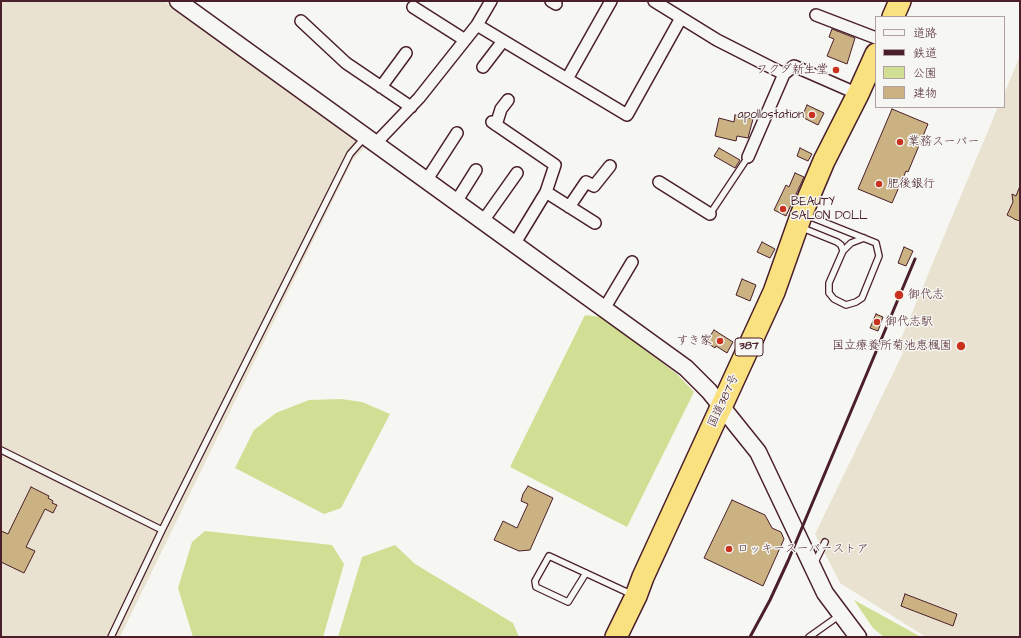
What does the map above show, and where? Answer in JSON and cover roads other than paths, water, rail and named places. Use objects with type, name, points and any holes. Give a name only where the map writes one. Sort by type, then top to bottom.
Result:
[{"type":"highway","points":[[893,16],[900,1]]},
{"type":"highway","name":"国道387号","points":[[616,637],[774,292],[800,220],[824,161],[858,94],[875,53]]},
{"type":"street","points":[[370,140],[420,98],[477,25],[492,1]]},
{"type":"street","points":[[567,79],[611,1]]},
{"type":"street","points":[[654,1],[717,40],[784,74]]},
{"type":"street","points":[[181,2],[686,368],[709,391],[758,452],[825,593],[858,637]]},
{"type":"street","points":[[413,7],[465,40]]},
{"type":"street","points":[[816,15],[875,50]]},
{"type":"street","points":[[477,25],[627,115],[681,18]]},
{"type":"street","points":[[300,21],[346,63],[411,107]]},
{"type":"street","points":[[483,67],[503,41]]},
{"type":"street","points":[[381,87],[406,53]]},
{"type":"street","points":[[748,157],[784,74],[794,66],[858,94]]},
{"type":"street","points":[[508,100],[501,109],[494,124],[555,165],[546,192],[515,244]]},
{"type":"street","points":[[426,180],[457,133]]},
{"type":"street","points":[[570,207],[586,182],[594,186],[610,166]]},
{"type":"street","points":[[456,202],[476,170]]},
{"type":"street","points":[[483,221],[518,173]]},
{"type":"street","points":[[659,182],[710,214]]},
{"type":"street","points":[[546,192],[594,223]]},
{"type":"street","points":[[604,309],[632,262]]},
{"type":"lane","points":[[111,637],[162,530],[350,154],[370,140]]},
{"type":"lane","points":[[710,214],[748,157]]},
{"type":"lane","points":[[800,220],[864,238],[876,243],[879,256],[862,298],[856,302],[846,305],[834,298],[829,293],[829,283],[843,250],[851,244],[864,238]]},
{"type":"lane","points":[[800,220],[842,245],[843,250]]},
{"type":"lane","points":[[1,450],[162,530]]},
{"type":"lane","points":[[813,566],[824,542]]},
{"type":"lane","points":[[586,573],[568,602],[536,587],[535,581],[548,556],[614,585],[636,596]]},
{"type":"lane","points":[[809,637],[841,615]]},
{"type":"railway","points":[[750,637],[770,600],[788,561],[915,259]]},
{"type":"place","name":"フクダ新生堂","points":[[836,70]]},
{"type":"place","name":"apollostation","points":[[812,115]]},
{"type":"place","name":"業務スーパー","points":[[900,142]]},
{"type":"place","name":"肥後銀行","points":[[879,184]]},
{"type":"place","name":"BEAUTY SALON DOLL","points":[[783,209]]},
{"type":"place","name":"御代志","points":[[899,295]]},
{"type":"place","name":"御代志駅","points":[[877,322]]},
{"type":"place","name":"すき家","points":[[720,341]]},
{"type":"place","name":"国立療養所菊池恵楓園","points":[[961,346]]},
{"type":"place","name":"ロッキースーパーストア","points":[[729,549]]}]
